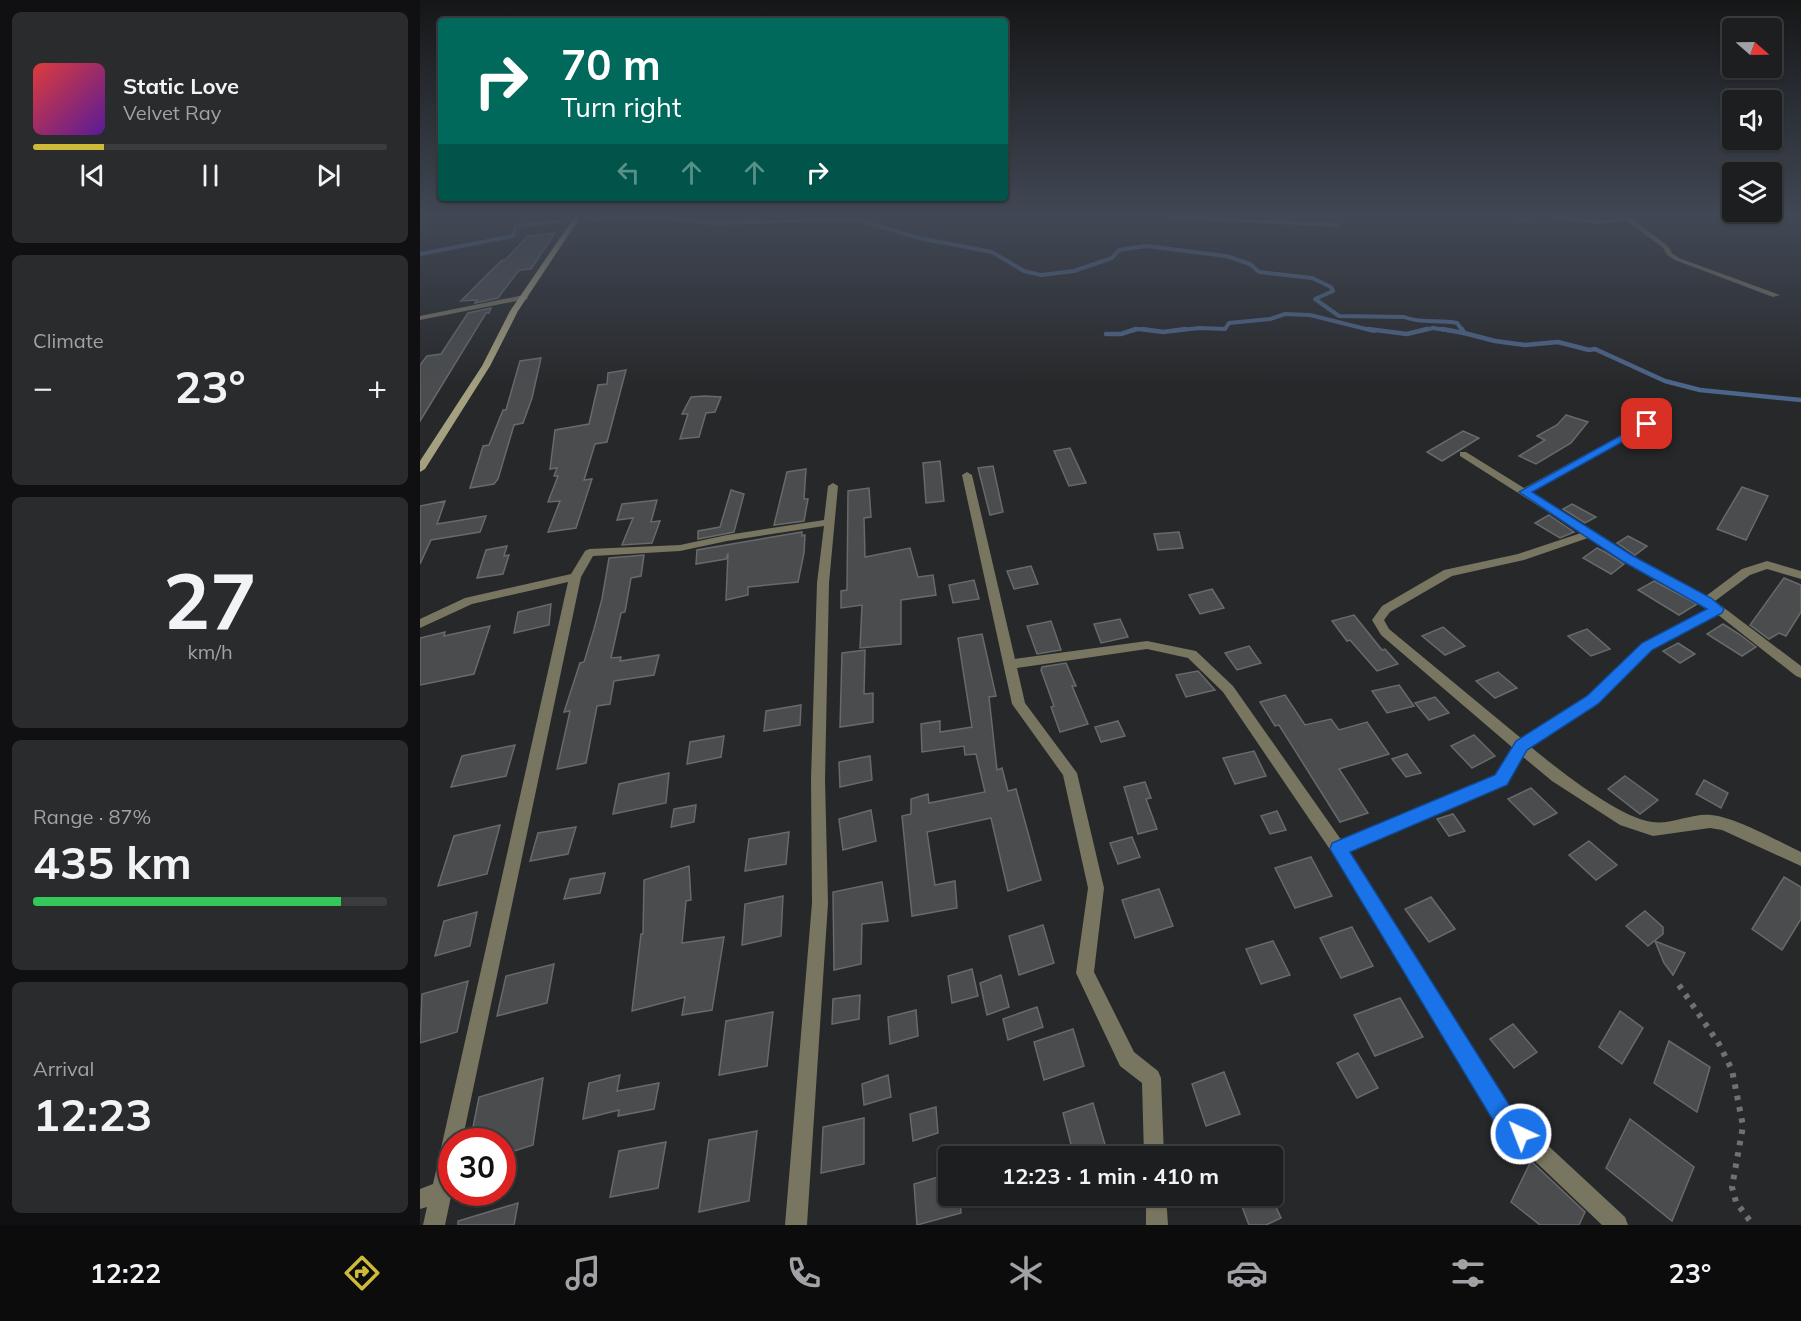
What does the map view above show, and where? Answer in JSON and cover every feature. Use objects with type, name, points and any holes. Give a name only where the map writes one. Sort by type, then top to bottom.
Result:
[{"type":"street","points":[[420,469],[486,366],[539,273]]},
{"type":"street","points":[[1716,273],[1776,295]]},
{"type":"street","points":[[420,318],[524,297]]},
{"type":"street","points":[[1524,492],[1647,424]]},
{"type":"street","points":[[1463,454],[1629,559],[1712,605],[1801,673]]},
{"type":"street","points":[[967,475],[1018,704],[1070,773],[1096,888],[1085,973],[1127,1059],[1151,1078],[1154,1146]]},
{"type":"street","points":[[796,1225],[820,903],[818,779],[823,583],[833,486]]},
{"type":"street","points":[[434,1225],[430,1195],[575,577],[589,553],[680,548],[727,538],[830,522]]},
{"type":"street","points":[[1589,534],[1520,557],[1448,573],[1386,609],[1378,620],[1384,632],[1557,777],[1625,820],[1653,829],[1710,821],[1724,824],[1801,859]]},
{"type":"street","points":[[1339,849],[1501,780],[1522,746],[1592,700],[1647,646],[1712,605],[1746,572],[1767,565],[1801,575]]},
{"type":"street","points":[[420,624],[469,601],[575,577]]},
{"type":"street","points":[[1009,665],[1147,645],[1192,654],[1228,689],[1339,849],[1505,1119],[1617,1225]]},
{"type":"street","points":[[1156,1206],[1157,1225]]},
{"type":"path","points":[[1679,985],[1719,1044],[1732,1070],[1743,1126],[1732,1187],[1736,1202],[1753,1225]]},
{"type":"building","points":[[489,273],[517,273],[498,298],[475,303],[477,300],[461,301]]},
{"type":"building","points":[[491,308],[420,421],[420,365],[427,356],[441,354],[468,313]]},
{"type":"building","points":[[541,358],[532,398],[523,423],[514,425],[498,479],[494,484],[470,488],[483,446],[489,445],[503,410],[506,410],[520,361]]},
{"type":"building","points":[[626,370],[607,442],[595,444],[584,480],[592,479],[576,528],[548,532],[560,501],[548,502],[558,476],[554,476],[557,468],[550,469],[555,430],[589,424],[598,385],[607,384],[608,373]]},
{"type":"building","points":[[691,397],[721,397],[715,412],[706,413],[699,437],[680,439],[688,414],[682,414]]},
{"type":"building","points":[[1566,415],[1588,422],[1571,443],[1536,464],[1519,456],[1545,440],[1537,436],[1557,425]]},
{"type":"building","points":[[1463,431],[1479,438],[1442,461],[1427,452]]},
{"type":"building","points":[[1070,448],[1086,483],[1069,486],[1054,451]]},
{"type":"building","points":[[940,461],[944,501],[926,503],[923,463]]},
{"type":"building","points":[[993,466],[1003,512],[990,515],[978,468]]},
{"type":"building","points":[[806,469],[804,499],[808,499],[804,521],[774,525],[787,472]]},
{"type":"building","points":[[1742,487],[1768,496],[1746,540],[1717,529]]},
{"type":"building","points":[[869,488],[871,517],[864,518],[865,557],[910,548],[918,577],[933,575],[936,595],[901,600],[901,644],[860,648],[862,605],[841,608],[841,591],[847,590],[848,491]]},
{"type":"building","points":[[731,490],[744,494],[734,532],[698,539],[698,531],[720,527]]},
{"type":"building","points":[[657,500],[651,522],[660,521],[652,543],[622,545],[633,518],[617,520],[622,504]]},
{"type":"building","points":[[445,501],[437,524],[486,516],[480,532],[431,540],[420,564],[420,506]]},
{"type":"building","points":[[1572,504],[1596,517],[1585,523],[1563,509]]},
{"type":"building","points":[[1549,515],[1574,532],[1560,538],[1535,523]]},
{"type":"building","points":[[802,532],[802,536],[805,535],[804,553],[798,582],[748,587],[748,595],[726,600],[728,553],[726,559],[696,564],[697,550]]},
{"type":"building","points":[[1179,532],[1183,548],[1158,550],[1154,534]]},
{"type":"building","points":[[1628,536],[1647,546],[1635,555],[1617,543]]},
{"type":"building","points":[[507,546],[504,556],[509,555],[503,574],[477,578],[486,550]]},
{"type":"building","points":[[1597,548],[1624,564],[1611,574],[1583,558]]},
{"type":"building","points":[[644,555],[641,576],[631,578],[625,612],[621,613],[611,658],[621,657],[620,661],[659,655],[654,675],[614,681],[610,704],[597,706],[586,763],[557,769],[570,711],[564,712],[580,663],[584,662],[594,629],[609,558]]},
{"type":"building","points":[[1031,566],[1038,584],[1014,589],[1007,571]]},
{"type":"building","points":[[1784,578],[1801,585],[1801,612],[1786,636],[1779,633],[1769,639],[1750,625]]},
{"type":"building","points":[[974,580],[979,599],[953,603],[949,585]]},
{"type":"building","points":[[1654,581],[1697,604],[1679,615],[1638,590]]},
{"type":"building","points":[[1212,589],[1224,608],[1200,614],[1189,595]]},
{"type":"building","points":[[551,604],[549,625],[514,633],[518,612]]},
{"type":"building","points":[[1354,615],[1382,650],[1385,649],[1398,664],[1377,671],[1350,640],[1347,641],[1332,621]]},
{"type":"building","points":[[1120,619],[1128,637],[1101,643],[1094,624]]},
{"type":"building","points":[[1051,621],[1061,650],[1037,654],[1027,626]]},
{"type":"building","points":[[1723,624],[1756,647],[1742,656],[1707,634]]},
{"type":"building","points":[[490,626],[474,674],[420,685],[420,638],[445,632],[444,636]]},
{"type":"building","points":[[1443,627],[1465,646],[1445,655],[1422,636]]},
{"type":"building","points":[[1587,629],[1610,649],[1591,656],[1568,636]]},
{"type":"building","points":[[982,634],[996,696],[989,697],[997,770],[1002,768],[1008,791],[1016,789],[1041,880],[1008,891],[991,818],[927,832],[935,885],[955,881],[957,908],[912,916],[902,816],[911,814],[911,799],[928,794],[929,803],[985,792],[976,754],[965,755],[964,746],[922,752],[921,724],[940,721],[940,732],[972,727],[958,638]]},
{"type":"building","points":[[1678,643],[1695,654],[1680,663],[1663,651]]},
{"type":"building","points":[[1249,646],[1261,663],[1237,670],[1225,653]]},
{"type":"building","points":[[865,650],[864,694],[873,693],[873,722],[840,727],[842,653]]},
{"type":"building","points":[[1066,663],[1076,686],[1072,686],[1088,724],[1060,732],[1051,707],[1054,706],[1041,670],[1042,667]]},
{"type":"building","points":[[1198,671],[1215,690],[1186,697],[1176,675]]},
{"type":"building","points":[[1498,672],[1517,688],[1495,698],[1476,681]]},
{"type":"building","points":[[1399,685],[1414,706],[1387,713],[1372,691]]},
{"type":"building","points":[[1285,695],[1305,725],[1331,719],[1339,730],[1367,722],[1389,754],[1339,769],[1368,813],[1340,822],[1279,725],[1275,726],[1260,702]]},
{"type":"building","points":[[1435,697],[1449,713],[1429,720],[1415,703]]},
{"type":"building","points":[[801,705],[800,725],[764,731],[766,711]]},
{"type":"building","points":[[1118,721],[1125,736],[1101,742],[1095,727]]},
{"type":"building","points":[[1474,735],[1495,756],[1472,768],[1451,746]]},
{"type":"building","points":[[724,736],[721,757],[687,764],[690,742]]},
{"type":"building","points":[[515,745],[506,776],[451,787],[462,756]]},
{"type":"building","points":[[1254,751],[1266,776],[1235,784],[1223,758]]},
{"type":"building","points":[[1407,754],[1421,773],[1406,777],[1392,759]]},
{"type":"building","points":[[870,756],[872,780],[840,787],[839,762]]},
{"type":"building","points":[[669,773],[666,803],[613,814],[619,784]]},
{"type":"building","points":[[1625,776],[1658,800],[1640,814],[1608,789]]},
{"type":"building","points":[[1704,780],[1728,793],[1721,808],[1696,794]]},
{"type":"building","points":[[1145,782],[1151,798],[1146,799],[1157,829],[1138,834],[1124,787]]},
{"type":"building","points":[[1531,788],[1557,813],[1534,825],[1508,799]]},
{"type":"building","points":[[696,805],[694,822],[671,827],[674,809]]},
{"type":"building","points":[[871,810],[876,841],[843,850],[839,819]]},
{"type":"building","points":[[1277,811],[1286,830],[1270,834],[1261,816]]},
{"type":"building","points":[[1453,814],[1465,831],[1449,836],[1437,819]]},
{"type":"building","points":[[500,825],[487,874],[438,886],[454,836]]},
{"type":"building","points":[[576,827],[568,854],[530,861],[538,833]]},
{"type":"building","points":[[789,832],[786,864],[745,871],[749,839]]},
{"type":"building","points":[[1132,837],[1140,857],[1118,864],[1110,843]]},
{"type":"building","points":[[1589,841],[1617,865],[1596,880],[1569,855]]},
{"type":"building","points":[[1311,857],[1332,896],[1295,908],[1275,868]]},
{"type":"building","points":[[689,866],[691,900],[686,901],[682,943],[724,937],[712,1010],[682,1015],[685,997],[632,1011],[641,934],[643,934],[644,880]]},
{"type":"building","points":[[605,873],[600,893],[564,899],[570,879]]},
{"type":"building","points":[[1784,877],[1801,887],[1801,919],[1782,950],[1752,929]]},
{"type":"building","points":[[882,882],[888,921],[862,924],[861,964],[834,970],[833,892]]},
{"type":"building","points":[[1159,889],[1173,926],[1135,938],[1122,900]]},
{"type":"building","points":[[783,896],[781,936],[742,945],[745,904]]},
{"type":"building","points":[[1431,897],[1455,929],[1429,942],[1405,909]]},
{"type":"building","points":[[1645,911],[1663,927],[1663,934],[1648,946],[1626,926]]},
{"type":"building","points":[[477,912],[470,946],[435,956],[444,921]]},
{"type":"building","points":[[1043,925],[1054,963],[1019,975],[1009,936]]},
{"type":"building","points":[[1352,927],[1373,966],[1341,978],[1320,938]]},
{"type":"building","points":[[1273,941],[1290,975],[1261,984],[1246,949]]},
{"type":"building","points":[[1655,941],[1685,953],[1673,975],[1664,963]]},
{"type":"building","points":[[554,964],[547,1003],[497,1016],[506,976]]},
{"type":"building","points":[[972,969],[978,996],[952,1003],[948,976]]},
{"type":"building","points":[[1001,975],[1009,1007],[987,1015],[980,983]]},
{"type":"building","points":[[468,981],[457,1032],[420,1043],[422,994]]},
{"type":"building","points":[[860,995],[859,1019],[832,1024],[833,999]]},
{"type":"building","points":[[1400,998],[1423,1037],[1375,1056],[1354,1015]]},
{"type":"building","points":[[1037,1007],[1043,1027],[1008,1040],[1003,1019]]},
{"type":"building","points":[[916,1010],[918,1036],[890,1044],[888,1017]]},
{"type":"building","points":[[1620,1011],[1643,1028],[1622,1064],[1599,1047]]},
{"type":"building","points":[[773,1012],[767,1066],[719,1075],[726,1021]]},
{"type":"building","points":[[1513,1024],[1537,1052],[1514,1068],[1490,1039]]},
{"type":"building","points":[[1073,1029],[1084,1066],[1044,1080],[1034,1042]]},
{"type":"building","points":[[1669,1041],[1710,1067],[1697,1112],[1654,1083]]},
{"type":"building","points":[[1358,1053],[1378,1088],[1357,1098],[1337,1063]]},
{"type":"building","points":[[1224,1072],[1240,1114],[1206,1126],[1192,1084]]},
{"type":"building","points":[[620,1075],[617,1091],[659,1083],[654,1109],[618,1116],[619,1110],[583,1119],[589,1083]]},
{"type":"building","points":[[888,1075],[891,1097],[864,1105],[862,1084]]},
{"type":"building","points":[[543,1078],[533,1145],[516,1150],[516,1128],[473,1128],[479,1097]]},
{"type":"building","points":[[1093,1103],[1105,1146],[1071,1146],[1063,1113]]},
{"type":"building","points":[[936,1107],[938,1133],[913,1141],[910,1114]]},
{"type":"building","points":[[864,1118],[864,1164],[821,1173],[823,1127]]},
{"type":"building","points":[[1630,1119],[1694,1167],[1672,1221],[1606,1168]]},
{"type":"building","points":[[757,1131],[749,1201],[699,1212],[709,1140]]},
{"type":"building","points":[[666,1142],[658,1188],[610,1197],[619,1151]]},
{"type":"building","points":[[1531,1161],[1585,1212],[1579,1225],[1540,1225],[1511,1202]]},
{"type":"building","points":[[938,1177],[938,1206],[961,1206],[961,1213],[917,1225],[914,1184]]},
{"type":"building","points":[[518,1203],[514,1225],[458,1225],[458,1221],[508,1206],[516,1206]]},
{"type":"building","points":[[1242,1206],[1276,1206],[1281,1218],[1266,1225],[1249,1225]]},
{"type":"waterway","points":[[1033,273],[1041,275],[1056,273]]},
{"type":"waterway","points":[[1269,273],[1312,278],[1331,287],[1333,291],[1315,299],[1339,316],[1404,317],[1450,322],[1457,323],[1463,331]]},
{"type":"waterway","points":[[1172,331],[1200,328],[1225,329],[1229,323],[1270,319],[1285,314],[1310,315],[1374,331]]},
{"type":"waterway","points":[[1420,331],[1433,328],[1452,331]]},
{"type":"waterway","points":[[1106,334],[1121,334],[1136,329]]},
{"type":"waterway","points":[[1131,331],[1138,329],[1155,331]]},
{"type":"waterway","points":[[1142,329],[1163,332],[1186,329]]},
{"type":"waterway","points":[[1368,329],[1407,334],[1427,329]]},
{"type":"waterway","points":[[1442,329],[1464,333]]},
{"type":"waterway","points":[[1464,333],[1495,341],[1525,345],[1558,342],[1589,350],[1595,349],[1665,381],[1700,390],[1801,400]]},
{"type":"route","points":[[1521,1134],[1505,1119],[1339,849],[1501,780],[1522,746],[1592,700],[1647,646],[1717,609],[1707,601],[1629,559],[1524,492],[1647,424]]}]
